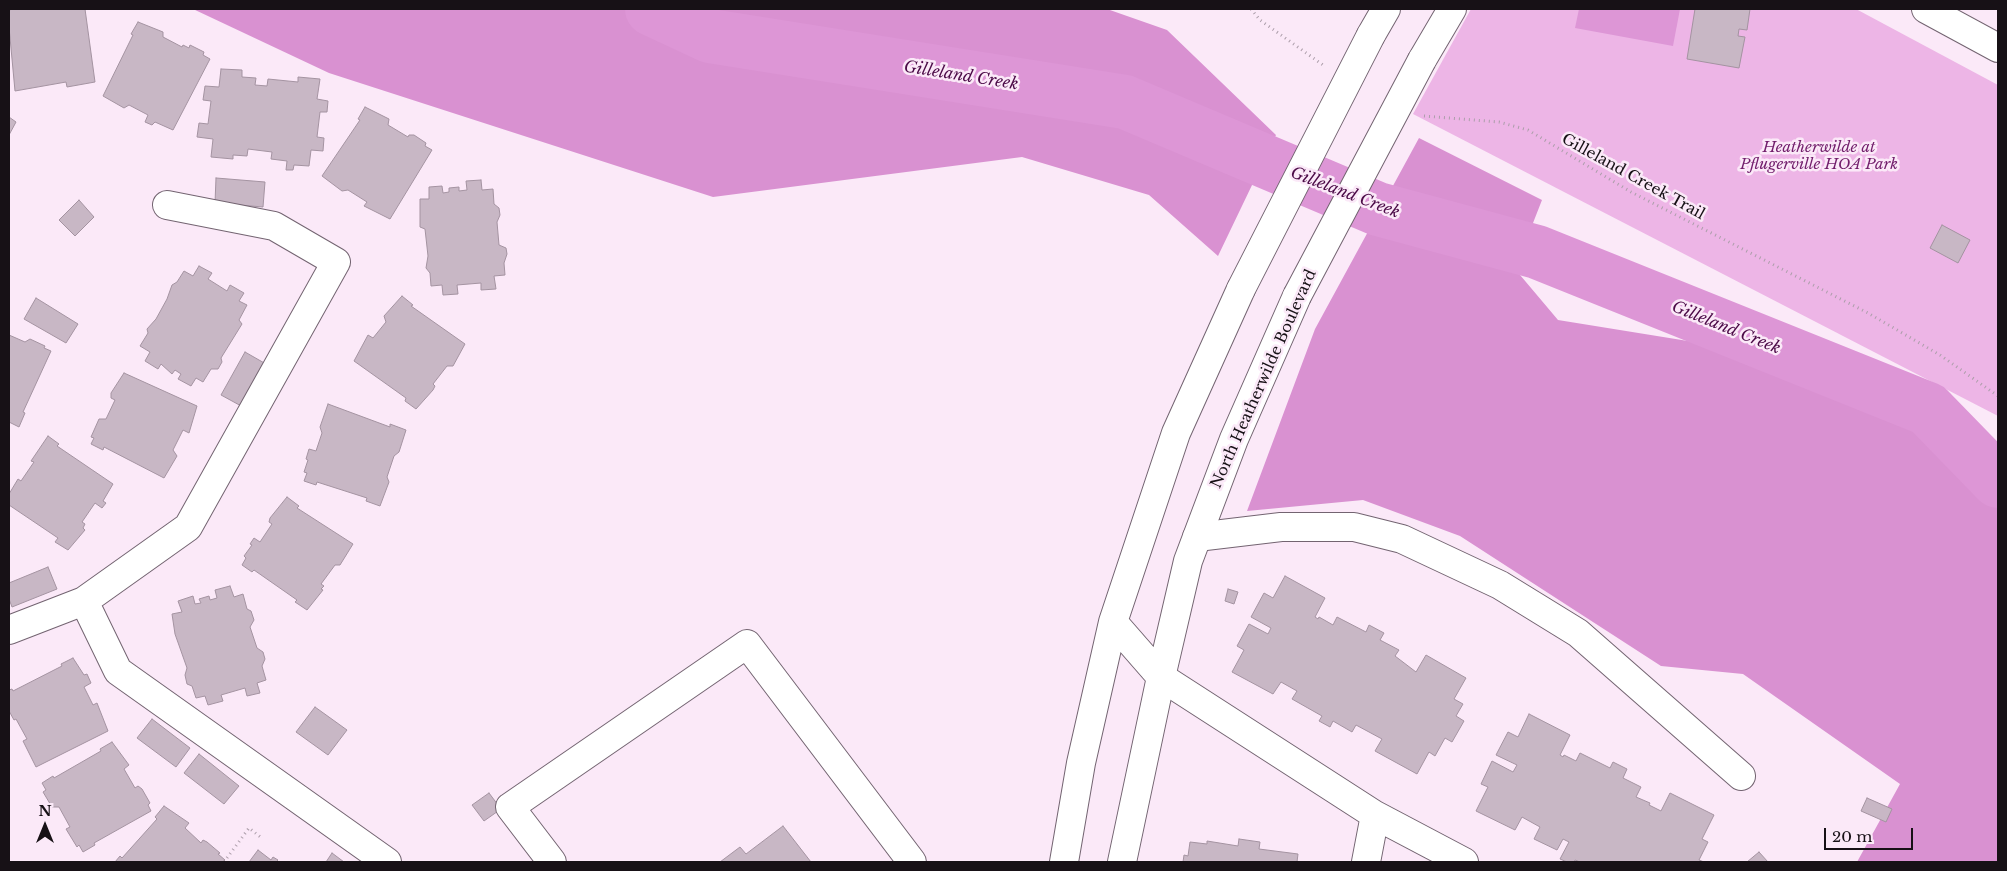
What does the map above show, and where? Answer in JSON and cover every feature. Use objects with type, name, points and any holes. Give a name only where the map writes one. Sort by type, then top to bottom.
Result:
[{"type":"main road","points":[[1064,862],[1081,763],[1113,622],[1176,433],[1241,289],[1386,9]]},
{"type":"main road","name":"North Heatherwilde Boulevard","points":[[1122,862],[1160,677],[1188,561],[1234,439],[1297,296],[1422,60],[1452,9]]},
{"type":"main road","points":[[1926,9],[1998,48]]},
{"type":"main road","points":[[9,630],[84,601],[188,527],[336,262],[274,226],[167,205]]},
{"type":"main road","points":[[1197,536],[1281,527],[1354,527],[1402,539],[1500,585],[1578,633],[1742,776]]},
{"type":"main road","points":[[84,601],[118,671],[387,862]]},
{"type":"main road","points":[[1113,622],[1160,677],[1375,815],[1464,862]]},
{"type":"main road","points":[[552,862],[510,807],[747,644],[912,862]]},
{"type":"main road","points":[[1366,862],[1375,815]]},
{"type":"path","points":[[1251,9],[1260,20],[1324,67]]},
{"type":"path","name":"Gilleland Creek Trail","points":[[1418,114],[1427,118],[1499,122],[1528,130],[1631,192],[1868,313],[1940,355],[1998,396]]},
{"type":"path","points":[[224,862],[249,828],[263,839]]},
{"type":"green space","name":"Heatherwilde at Pflugerville HOA Park","points":[[1471,9],[1856,9],[1998,85],[1998,416],[1413,114]]},
{"type":"shaded area","points":[[193,9],[1107,9],[1167,30],[1276,135],[1218,256],[1149,195],[1022,157],[713,197],[329,73]]},
{"type":"shaded area","points":[[1579,9],[1680,9],[1673,46],[1575,28]]},
{"type":"shaded area","points":[[1419,138],[1542,200],[1515,269],[1558,320],[1725,347],[1825,357],[1967,418],[1998,445],[1998,862],[1857,862],[1900,784],[1743,674],[1661,666],[1460,536],[1363,500],[1247,511],[1315,329]]},
{"type":"building","points":[[85,9],[95,82],[67,87],[66,82],[15,91],[9,27],[9,10]]},
{"type":"building","points":[[1695,9],[1750,9],[1747,30],[1739,29],[1738,36],[1745,37],[1739,68],[1687,59]]},
{"type":"building","points":[[138,22],[163,32],[163,37],[182,47],[183,45],[189,48],[190,45],[204,52],[203,55],[210,59],[173,130],[155,122],[152,125],[145,122],[148,115],[129,105],[124,108],[103,96]]},
{"type":"building","points":[[221,69],[242,70],[242,77],[256,78],[255,85],[267,86],[268,79],[298,82],[298,77],[320,79],[317,99],[328,101],[327,112],[320,112],[317,137],[324,138],[323,151],[311,150],[309,166],[294,165],[293,170],[286,170],[287,161],[271,159],[272,152],[248,149],[247,156],[233,155],[233,159],[211,157],[213,139],[197,137],[199,123],[208,124],[211,101],[203,100],[205,86],[219,87]]},
{"type":"building","points":[[365,107],[389,119],[388,125],[408,137],[409,135],[414,135],[426,143],[425,146],[432,150],[390,219],[364,206],[367,202],[348,190],[342,191],[322,176],[360,120],[358,119]]},
{"type":"building","points":[[9,117],[16,122],[9,135]]},
{"type":"building","points":[[216,178],[265,182],[263,207],[215,203]]},
{"type":"building","points":[[481,180],[482,190],[493,189],[494,204],[499,208],[500,215],[497,222],[499,245],[506,248],[507,254],[504,263],[505,275],[494,276],[496,289],[481,290],[481,283],[457,285],[458,294],[443,295],[442,285],[431,286],[430,273],[426,268],[428,256],[425,229],[420,227],[420,199],[429,199],[429,187],[442,186],[443,193],[449,192],[449,188],[459,187],[459,191],[467,190],[466,181]]},
{"type":"building","points":[[79,200],[94,217],[75,236],[59,220]]},
{"type":"building","points":[[1942,225],[1970,240],[1958,263],[1930,248]]},
{"type":"building","points":[[199,266],[212,273],[208,279],[227,291],[230,285],[244,293],[239,301],[247,305],[239,320],[242,324],[221,358],[222,362],[218,369],[211,369],[203,382],[196,378],[191,386],[178,379],[181,374],[175,370],[172,374],[161,364],[158,369],[145,361],[150,352],[140,346],[148,333],[147,329],[156,319],[167,299],[172,285],[177,282],[184,271],[193,276]]},
{"type":"building","points":[[402,296],[413,305],[411,306],[465,344],[453,366],[447,366],[433,384],[435,386],[433,390],[416,409],[405,401],[406,398],[354,361],[368,335],[373,338],[386,322],[384,316]]},
{"type":"building","points":[[36,298],[78,324],[66,343],[24,319]]},
{"type":"building","points":[[9,335],[25,342],[30,339],[51,351],[23,412],[25,413],[19,427],[9,422]]},
{"type":"building","points":[[245,352],[266,364],[243,407],[221,395]]},
{"type":"building","points":[[124,373],[197,406],[189,433],[183,430],[173,450],[177,456],[164,478],[104,447],[103,450],[91,444],[94,438],[91,437],[99,419],[106,419],[115,400],[111,398],[111,393]]},
{"type":"building","points":[[328,404],[390,427],[390,424],[406,430],[399,452],[394,456],[387,477],[389,482],[380,506],[366,501],[367,498],[317,482],[316,485],[304,481],[307,473],[304,472],[309,449],[316,451],[322,433],[320,427]]},
{"type":"building","points":[[48,436],[59,444],[57,446],[113,484],[103,501],[106,503],[102,508],[95,503],[82,522],[85,524],[83,528],[85,530],[68,550],[55,542],[58,538],[9,505],[9,494],[18,479],[21,481],[34,462],[31,461]]},
{"type":"building","points":[[287,497],[299,506],[297,508],[353,544],[340,565],[335,565],[321,584],[324,586],[321,589],[323,590],[307,610],[295,602],[297,600],[254,570],[252,572],[242,565],[246,558],[244,556],[252,545],[250,544],[254,538],[260,542],[272,524],[269,522],[270,518]]},
{"type":"building","points":[[48,567],[57,589],[12,607],[9,599],[9,583]]},
{"type":"building","points":[[1285,576],[1325,598],[1315,617],[1318,619],[1319,617],[1333,625],[1337,617],[1366,632],[1369,625],[1384,633],[1380,640],[1399,650],[1395,656],[1416,672],[1426,655],[1466,678],[1454,699],[1463,704],[1456,716],[1464,721],[1452,742],[1445,738],[1435,756],[1429,752],[1417,774],[1375,751],[1382,739],[1356,725],[1352,732],[1333,721],[1330,727],[1319,721],[1322,716],[1292,699],[1297,691],[1281,682],[1273,694],[1232,672],[1244,650],[1237,646],[1249,624],[1268,634],[1271,628],[1251,617],[1264,593],[1273,598]]},
{"type":"building","points":[[230,586],[234,597],[243,594],[247,609],[251,611],[254,620],[250,627],[257,648],[263,652],[265,659],[262,666],[266,680],[257,683],[260,693],[247,696],[245,688],[221,695],[223,701],[208,705],[205,696],[196,698],[192,686],[187,684],[185,675],[187,668],[175,634],[172,614],[182,612],[178,601],[193,596],[195,604],[201,603],[199,599],[209,596],[210,600],[217,598],[215,590]]},
{"type":"building","points":[[1228,589],[1238,592],[1234,604],[1225,601]]},
{"type":"building","points":[[73,658],[84,675],[87,674],[91,683],[84,687],[93,705],[97,703],[108,731],[36,767],[23,741],[27,739],[16,719],[14,720],[9,711],[9,690],[12,689],[13,691],[62,666],[61,664]]},
{"type":"building","points":[[315,707],[347,730],[328,755],[296,732]]},
{"type":"building","points":[[1529,714],[1570,735],[1560,755],[1563,757],[1564,755],[1576,761],[1580,753],[1610,768],[1613,762],[1627,769],[1623,778],[1641,787],[1636,797],[1650,803],[1649,805],[1661,811],[1670,793],[1714,815],[1702,839],[1708,842],[1699,860],[1704,862],[1580,862],[1575,860],[1574,862],[1567,862],[1560,859],[1569,842],[1563,839],[1557,850],[1534,839],[1540,827],[1522,817],[1515,830],[1476,811],[1488,787],[1481,784],[1492,761],[1513,772],[1517,765],[1496,755],[1508,732],[1518,737]]},
{"type":"building","points":[[152,719],[190,748],[176,767],[137,738]]},
{"type":"building","points":[[112,742],[129,765],[124,769],[135,788],[138,786],[142,789],[150,803],[148,805],[151,811],[94,843],[95,845],[83,852],[79,845],[77,847],[66,829],[70,827],[59,807],[52,807],[43,792],[46,790],[42,783],[101,751],[100,749]]},
{"type":"building","points":[[199,754],[239,786],[224,804],[184,773]]},
{"type":"building","points":[[489,793],[501,809],[484,821],[472,805]]},
{"type":"building","points":[[1867,798],[1892,809],[1886,822],[1861,811]]},
{"type":"building","points":[[164,806],[189,823],[185,828],[201,843],[203,840],[207,842],[225,860],[223,862],[115,862],[120,856],[122,858],[157,819],[155,817]]},
{"type":"building","points":[[783,826],[811,862],[720,862],[740,847],[746,854]]},
{"type":"building","points":[[1239,839],[1260,842],[1259,849],[1298,854],[1297,862],[1183,862],[1184,855],[1188,856],[1190,842],[1207,844],[1207,841],[1238,846]]},
{"type":"building","points":[[258,850],[271,860],[273,857],[278,860],[276,862],[249,862]]},
{"type":"building","points":[[1759,852],[1768,862],[1747,862]]},
{"type":"building","points":[[332,853],[344,862],[326,862]]},
{"type":"waterway","name":"Gilleland Creek","points":[[652,9],[710,36],[1125,102],[1378,209],[1537,252],[1928,409],[1998,481]]},
{"type":"waterway","points":[[683,24],[693,9]]}]
